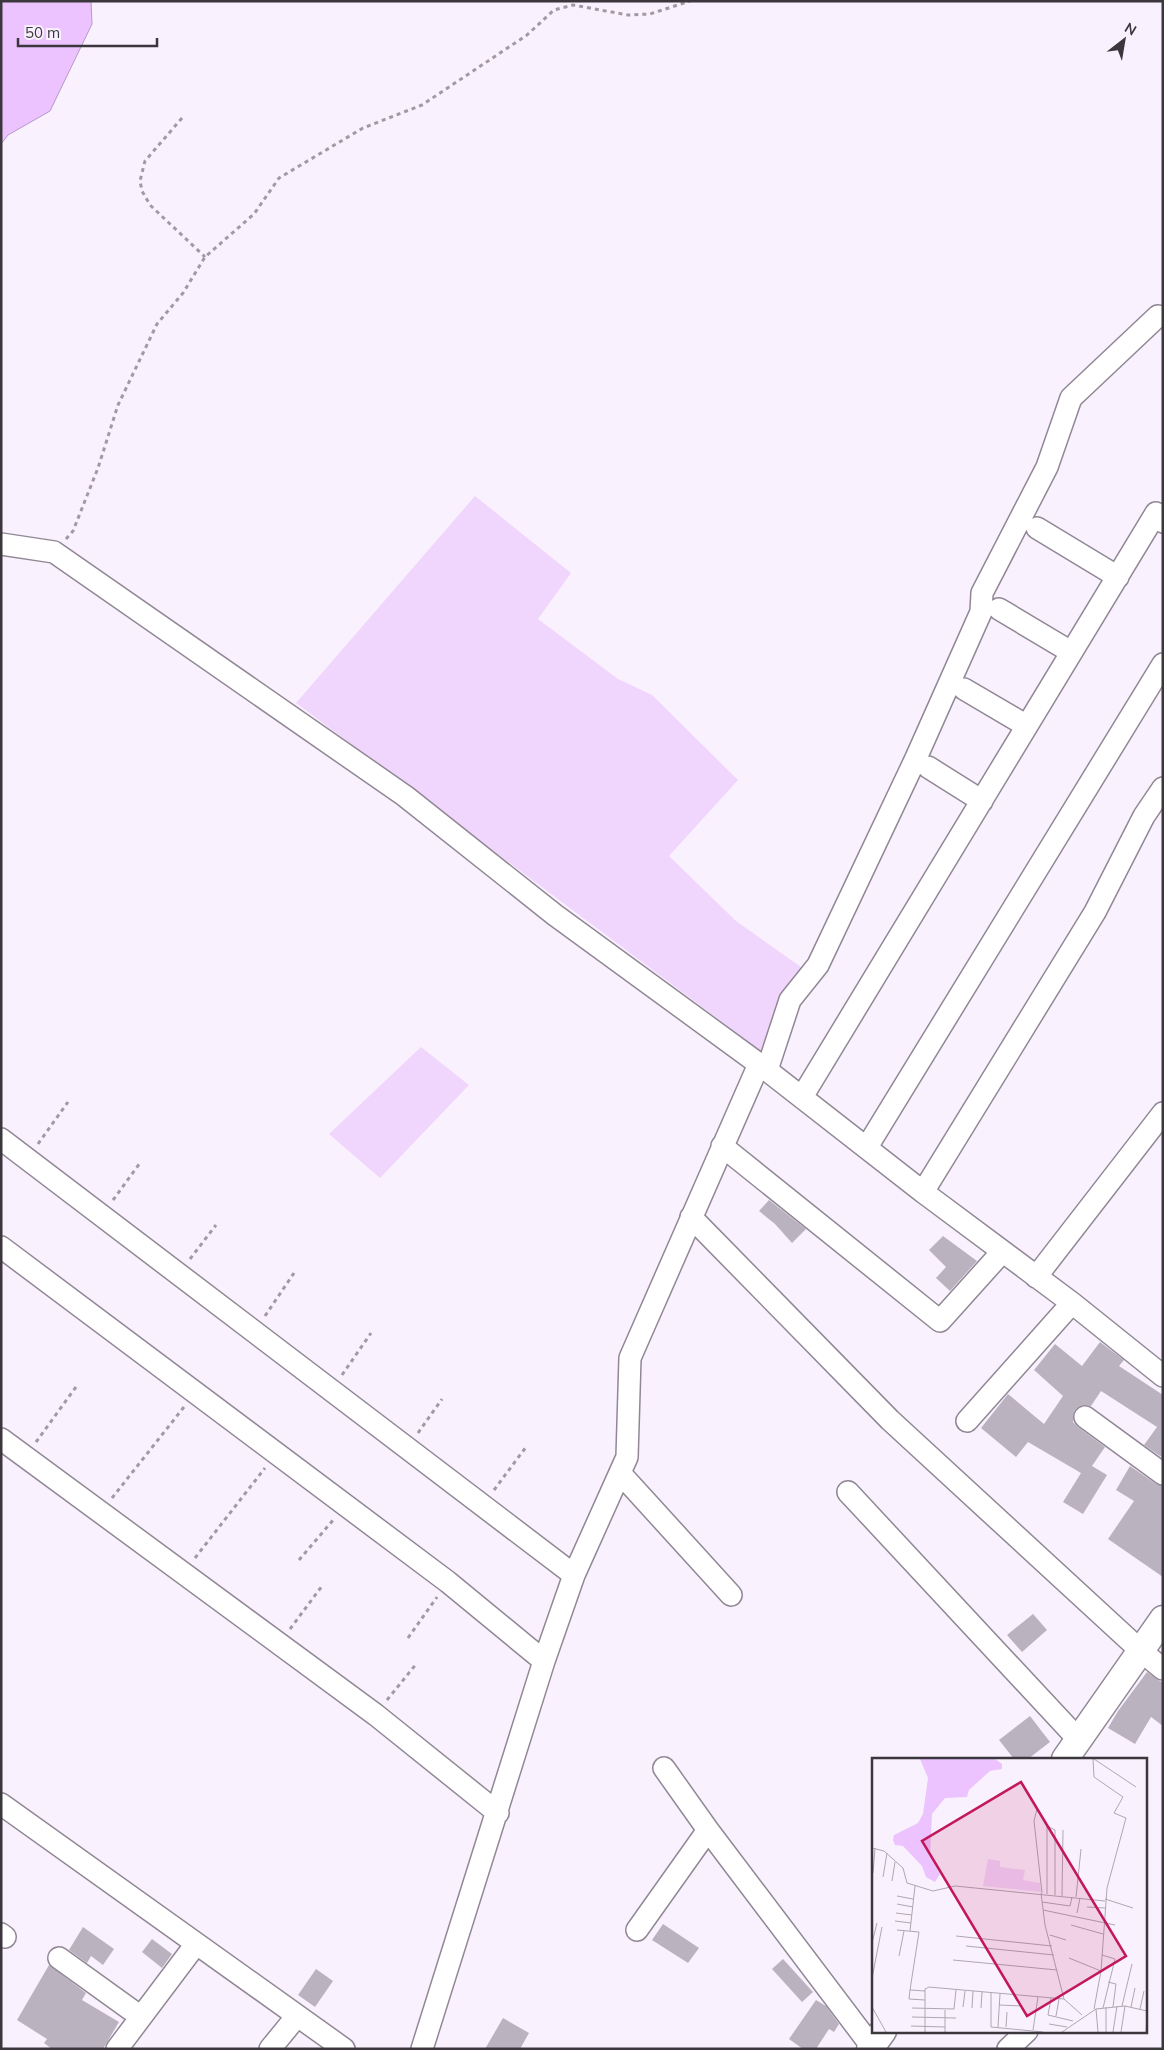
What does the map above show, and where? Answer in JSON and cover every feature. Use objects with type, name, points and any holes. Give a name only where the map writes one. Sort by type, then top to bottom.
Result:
[{"type":"street","points":[[422,2049],[498,1813],[544,1661],[574,1575],[627,1457],[630,1358],[722,1146],[763,1067],[790,1000],[818,965],[916,758],[981,612],[982,593],[1047,467],[1071,398],[1158,316]]},
{"type":"street","points":[[802,1097],[1156,513],[1163,522]]},
{"type":"street","points":[[1037,528],[1118,577]]},
{"type":"street","points":[[1,544],[54,552],[405,796],[555,915],[763,1067],[923,1192],[1072,1303],[1163,1376]]},
{"type":"street","points":[[999,609],[1071,652]]},
{"type":"street","points":[[867,1147],[1163,664]]},
{"type":"street","points":[[964,689],[1026,726]]},
{"type":"street","points":[[928,767],[982,801]]},
{"type":"street","points":[[923,1192],[1094,912],[1144,816],[1163,788]]},
{"type":"street","points":[[1036,1277],[1163,1113]]},
{"type":"street","points":[[1,1139],[574,1575]]},
{"type":"street","points":[[722,1146],[940,1321],[1002,1252]]},
{"type":"street","points":[[691,1217],[890,1420],[1141,1651],[1163,1669]]},
{"type":"street","points":[[1,1247],[448,1582],[544,1661]]},
{"type":"street","points":[[967,1421],[1072,1303]]},
{"type":"street","points":[[1085,1417],[1163,1474]]},
{"type":"street","points":[[1,1439],[376,1715],[498,1813]]},
{"type":"street","points":[[620,1472],[732,1595]]},
{"type":"street","points":[[848,1492],[1071,1749],[1163,1619]]},
{"type":"street","points":[[664,1768],[708,1830],[875,2042]]},
{"type":"street","points":[[1,1804],[344,2049]]},
{"type":"street","points":[[637,1930],[708,1830]]},
{"type":"street","points":[[117,2049],[196,1944]]},
{"type":"street","points":[[59,1958],[141,2017]]},
{"type":"street","points":[[270,2049],[298,2016]]},
{"type":"street","points":[[1008,2049],[1026,2032]]},
{"type":"path","points":[[54,552],[73,531],[98,468],[118,405],[157,324],[183,293],[205,257],[254,214],[279,178],[363,128],[422,105],[527,35],[554,10],[573,6],[628,15],[650,14],[690,1]]},
{"type":"path","points":[[182,118],[145,161],[140,182],[142,191],[150,205],[205,257]]},
{"type":"path","points":[[27,1158],[68,1102]]},
{"type":"path","points":[[102,1215],[140,1163]]},
{"type":"path","points":[[179,1274],[216,1225]]},
{"type":"path","points":[[255,1332],[294,1273]]},
{"type":"path","points":[[332,1390],[371,1333]]},
{"type":"path","points":[[26,1456],[76,1387]]},
{"type":"path","points":[[101,1512],[196,1393]]},
{"type":"path","points":[[408,1447],[442,1399]]},
{"type":"path","points":[[484,1505],[526,1447]]},
{"type":"path","points":[[183,1573],[276,1453]]},
{"type":"path","points":[[299,1560],[345,1505]]},
{"type":"path","points":[[408,1638],[448,1582]]},
{"type":"path","points":[[279,1643],[322,1586]]},
{"type":"path","points":[[376,1715],[417,1663]]},
{"type":"shaded area","points":[[1,1],[91,1],[92,24],[50,111],[8,135],[1,144]]},
{"type":"shaded area","points":[[475,496],[571,573],[538,619],[618,679],[652,695],[738,780],[669,856],[736,921],[801,967],[779,1004],[761,1051],[296,703]]},
{"type":"shaded area","points":[[421,1047],[469,1085],[380,1178],[329,1134]]},
{"type":"building","points":[[769,1200],[806,1229],[792,1243],[775,1224],[759,1211]]},
{"type":"building","points":[[943,1236],[977,1261],[950,1291],[936,1278],[946,1267],[929,1250]]},
{"type":"building","points":[[1100,1342],[1124,1360],[1119,1366],[1163,1395],[1163,1458],[1144,1445],[1157,1427],[1101,1391],[1091,1406],[1080,1406],[1075,1410],[1073,1422],[1105,1447],[1092,1466],[1107,1475],[1083,1514],[1063,1502],[1081,1473],[1028,1442],[1016,1457],[981,1428],[1008,1394],[1044,1424],[1063,1396],[1034,1370],[1055,1344],[1082,1366]]},
{"type":"building","points":[[1130,1466],[1156,1484],[1163,1486],[1163,1577],[1108,1539],[1134,1501],[1116,1490]]},
{"type":"building","points":[[1033,1614],[1047,1630],[1022,1652],[1007,1635]]},
{"type":"building","points":[[1147,1672],[1163,1683],[1163,1726],[1151,1717],[1135,1744],[1108,1728],[1118,1711]]},
{"type":"building","points":[[1030,1716],[1050,1742],[1029,1758],[1013,1758],[999,1740]]},
{"type":"building","points":[[663,1924],[699,1948],[688,1963],[652,1940]]},
{"type":"building","points":[[83,1927],[114,1949],[103,1965],[91,1956],[87,1963],[69,1950]]},
{"type":"building","points":[[152,1939],[172,1954],[162,1968],[142,1952]]},
{"type":"building","points":[[783,1959],[813,1992],[802,2002],[772,1969]]},
{"type":"building","points":[[49,1965],[86,1993],[82,2000],[119,2022],[103,2049],[52,2049],[44,2043],[47,2039],[17,2020]]},
{"type":"building","points":[[316,1969],[333,1981],[315,2007],[298,1995]]},
{"type":"building","points":[[816,2000],[826,2006],[839,2024],[834,2032],[829,2029],[816,2049],[803,2049],[789,2039]]},
{"type":"building","points":[[503,2018],[529,2033],[520,2049],[485,2049]]}]
